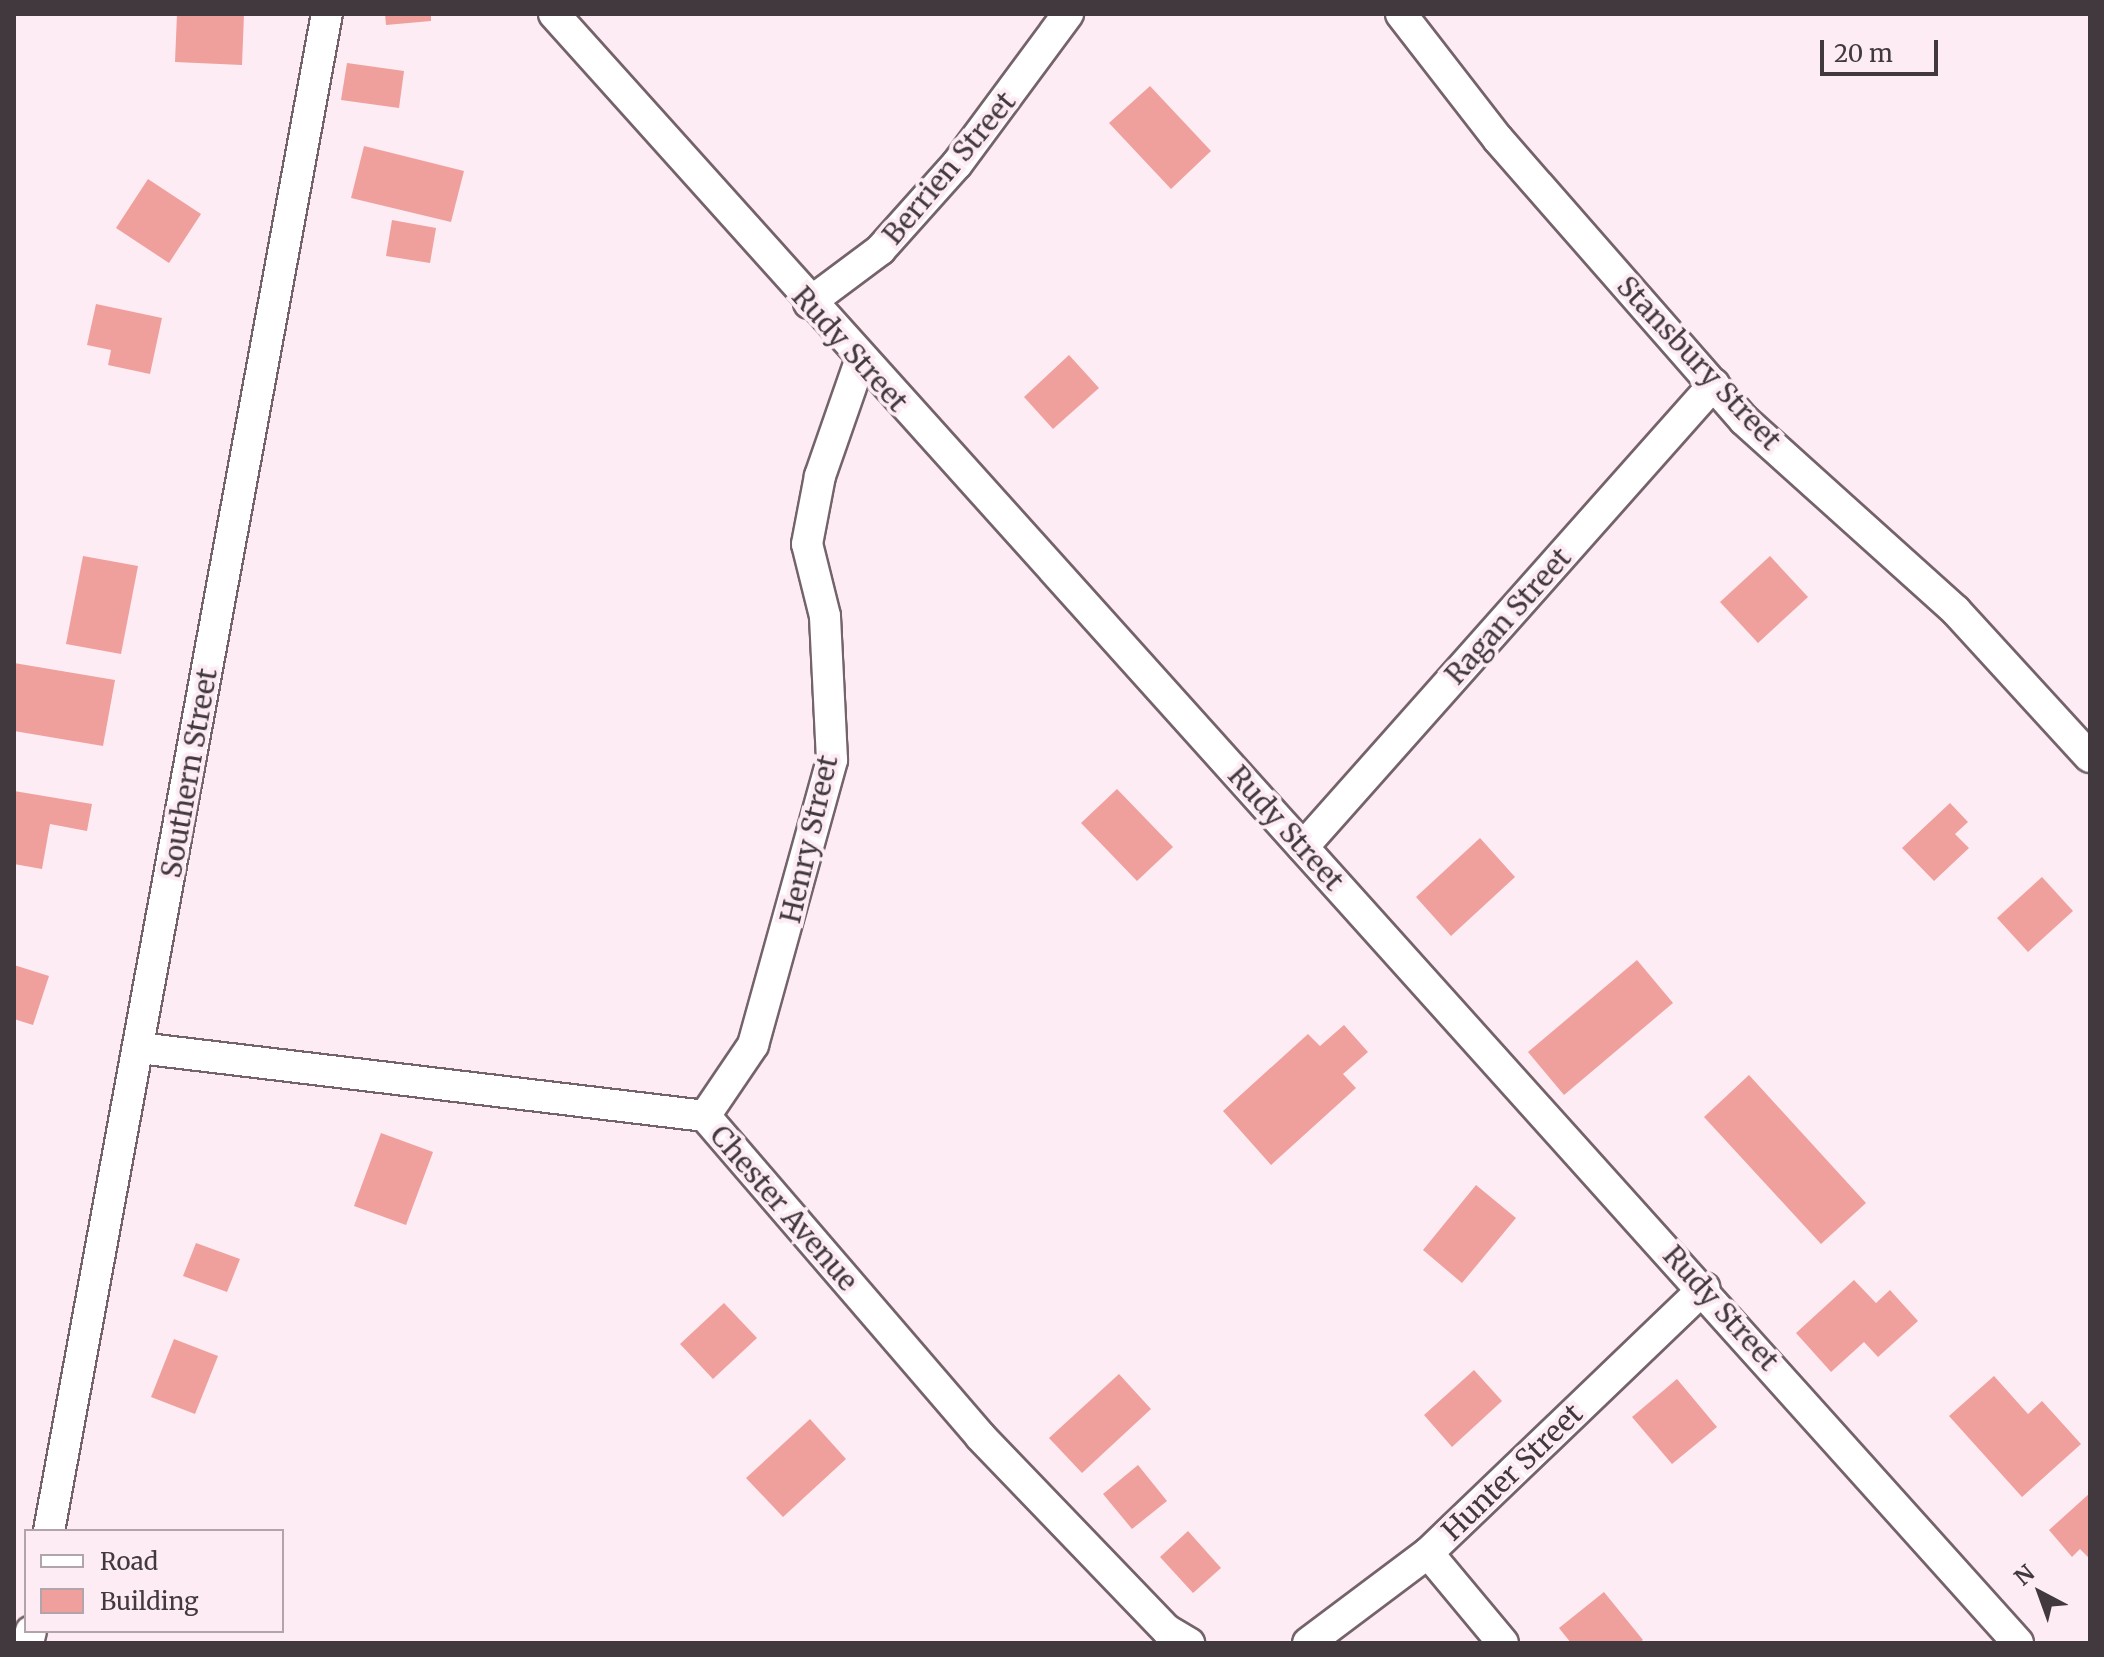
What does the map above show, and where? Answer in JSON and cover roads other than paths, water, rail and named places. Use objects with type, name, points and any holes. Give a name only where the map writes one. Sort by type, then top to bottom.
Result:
[{"type":"street","name":"Southern Street","points":[[49,1529],[327,14]]},
{"type":"street","name":"Rudy Street","points":[[554,14],[860,361],[1704,1288],[2018,1643]]},
{"type":"street","name":"Berrien Street","points":[[809,303],[880,250],[957,164],[1068,14]]},
{"type":"street","name":"Stansbury Street","points":[[1401,14],[1498,139],[1714,384],[1956,611],[2090,757]]},
{"type":"street","name":"Henry Street","points":[[705,1116],[753,1045],[832,760],[825,616],[807,544],[820,476],[860,361]]},
{"type":"street","name":"Ragan Street","points":[[1303,847],[1714,384]]},
{"type":"street","name":"Chester Avenue","points":[[139,1048],[705,1116],[980,1436],[1167,1630],[1189,1643]]},
{"type":"street","name":"Hunter Street","points":[[1308,1643],[1428,1553],[1704,1288]]},
{"type":"street","points":[[1428,1553],[1503,1643]]}]
